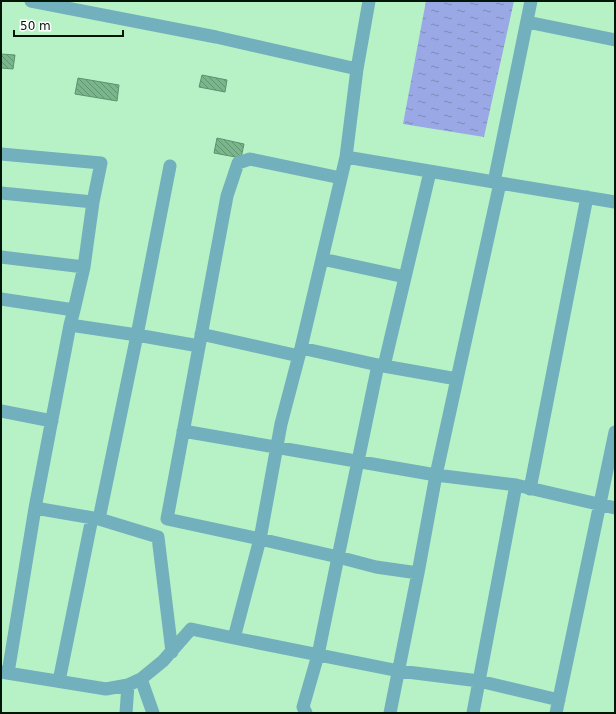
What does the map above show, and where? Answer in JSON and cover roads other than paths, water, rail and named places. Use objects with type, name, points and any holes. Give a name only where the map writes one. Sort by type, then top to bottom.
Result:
[{"type":"street","points":[[31,1],[55,3],[357,69]]},
{"type":"street","points":[[234,638],[260,539],[281,424],[300,352],[346,157],[357,69],[369,1]]},
{"type":"street","points":[[390,713],[436,475],[458,379],[497,183],[531,1]]},
{"type":"street","points":[[526,22],[615,40]]},
{"type":"street","points":[[1,154],[101,163],[93,202],[84,267],[70,326],[4,673],[106,689],[128,685],[140,679],[163,661],[191,629],[399,671],[479,681],[559,700]]},
{"type":"street","points":[[346,157],[615,202]]},
{"type":"street","points":[[341,178],[250,159],[238,163],[226,196],[167,519],[260,539],[376,567],[418,573]]},
{"type":"street","points":[[59,681],[137,335],[170,166]]},
{"type":"street","points":[[306,713],[303,707],[318,655],[358,461],[430,172]]},
{"type":"street","points":[[1,193],[93,202]]},
{"type":"street","points":[[530,489],[587,197]]},
{"type":"street","points":[[1,257],[84,267]]},
{"type":"street","points":[[322,259],[405,277]]},
{"type":"street","points":[[1,299],[74,310]]},
{"type":"street","points":[[70,326],[137,335],[200,340],[300,352],[458,379]]},
{"type":"street","points":[[1,411],[52,421]]},
{"type":"street","points":[[183,431],[277,446],[436,475],[516,485],[615,508]]},
{"type":"street","points":[[556,713],[615,433]]},
{"type":"street","points":[[473,713],[516,485]]},
{"type":"street","points":[[35,508],[95,519],[158,537],[172,652]]},
{"type":"street","points":[[140,679],[154,713]]},
{"type":"street","points":[[126,713],[128,685]]},
{"type":"water","points":[[426,1],[514,1],[484,137],[403,124]]}]
